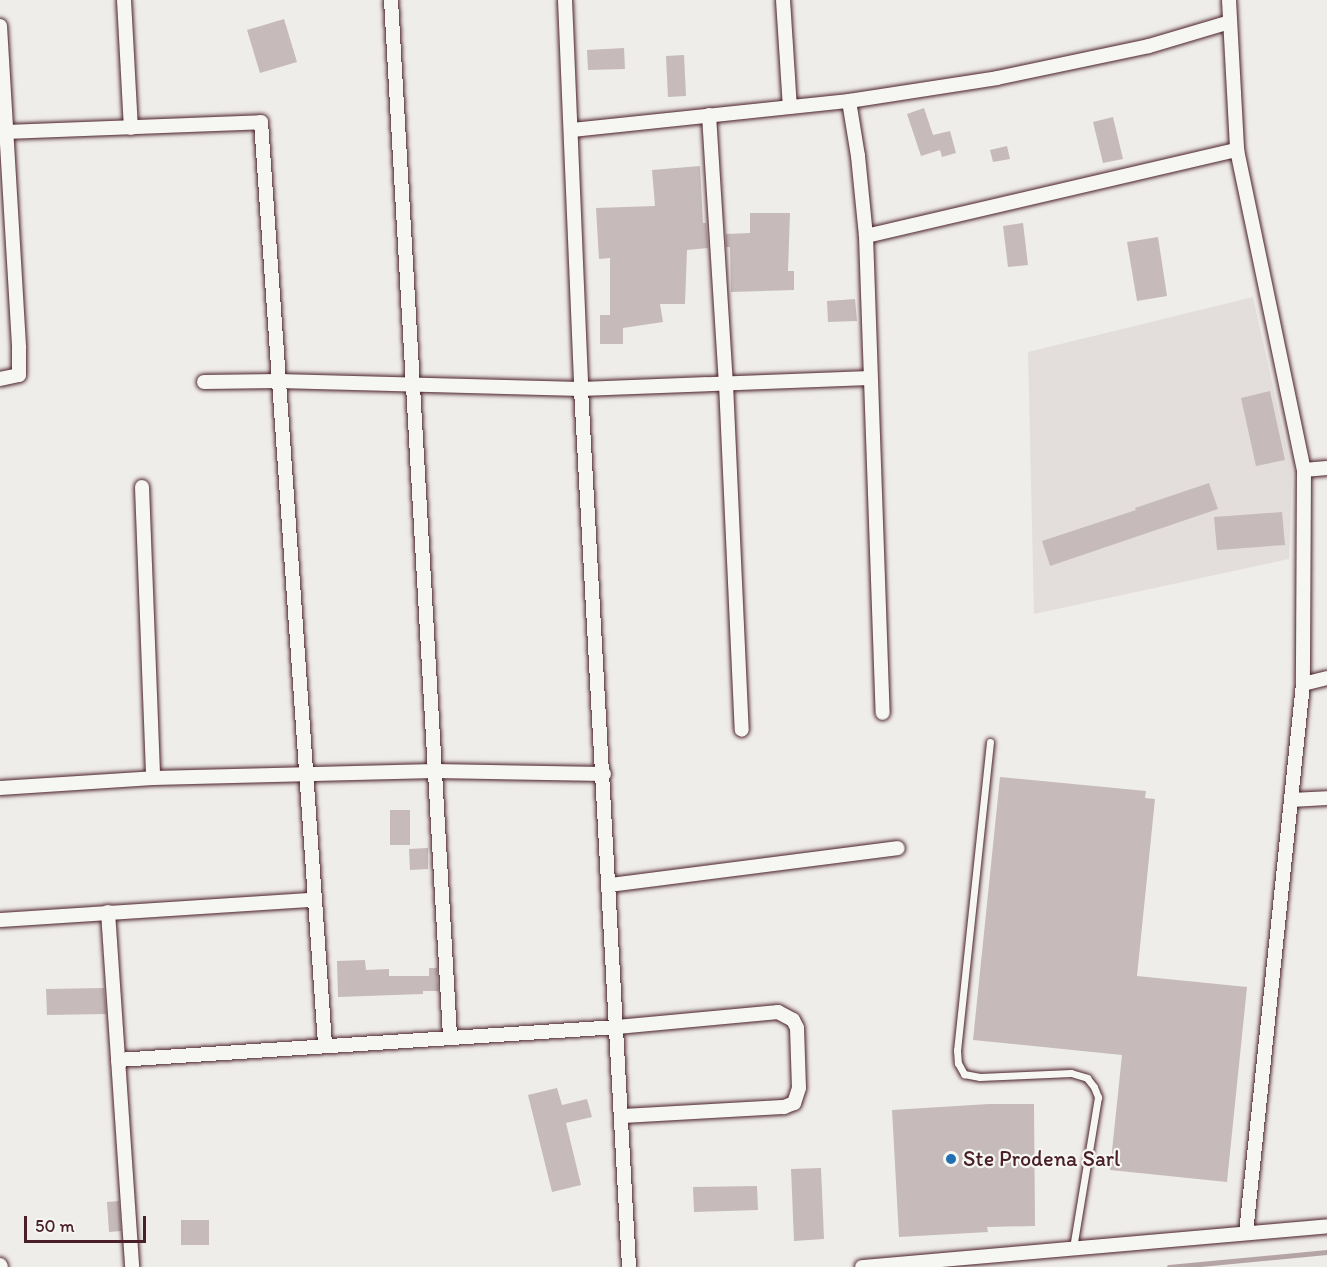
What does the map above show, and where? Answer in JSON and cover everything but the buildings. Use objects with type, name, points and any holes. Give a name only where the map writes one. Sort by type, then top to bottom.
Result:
[{"type":"street","points":[[124,0],[131,128]]},
{"type":"street","points":[[391,0],[450,1036]]},
{"type":"street","points":[[565,0],[581,389],[604,774],[629,1267]]},
{"type":"street","points":[[783,0],[790,107]]},
{"type":"street","points":[[1229,0],[1237,150],[1304,470],[1303,684],[1246,1233]]},
{"type":"street","points":[[572,130],[849,101],[997,78],[1149,46],[1230,22]]},
{"type":"street","points":[[0,26],[6,132],[6,224],[19,375],[0,379]]},
{"type":"street","points":[[849,101],[858,156],[866,236],[883,713]]},
{"type":"street","points":[[709,115],[726,384],[742,730]]},
{"type":"street","points":[[6,132],[261,122],[313,900],[325,1046]]},
{"type":"street","points":[[866,236],[1237,150]]},
{"type":"street","points":[[204,382],[278,381],[581,389],[870,378]]},
{"type":"street","points":[[1304,470],[1327,468]]},
{"type":"street","points":[[142,487],[153,778]]},
{"type":"street","points":[[1303,684],[1327,678]]},
{"type":"street","points":[[0,788],[153,778],[435,771],[604,774]]},
{"type":"street","points":[[1291,800],[1327,798]]},
{"type":"street","points":[[610,885],[898,848]]},
{"type":"street","points":[[0,920],[313,900]]},
{"type":"street","points":[[108,912],[132,1267]]},
{"type":"street","points":[[118,1060],[450,1036],[617,1027],[778,1012],[786,1014],[797,1028],[799,1088],[794,1103],[784,1107],[621,1116]]},
{"type":"street","points":[[862,1267],[1327,1226]]},
{"type":"lane","points":[[990,742],[957,1050],[958,1063],[964,1074],[980,1077],[1071,1073],[1087,1078],[1094,1087],[1098,1097],[1073,1248]]},
{"type":"shaded area","points":[[1253,297],[1292,472],[1289,559],[1034,614],[1028,352]]},
{"type":"waterway","points":[[1169,1267],[1327,1252]]},
{"type":"place","name":"Ste Prodena Sarl","points":[[951,1159]]}]
